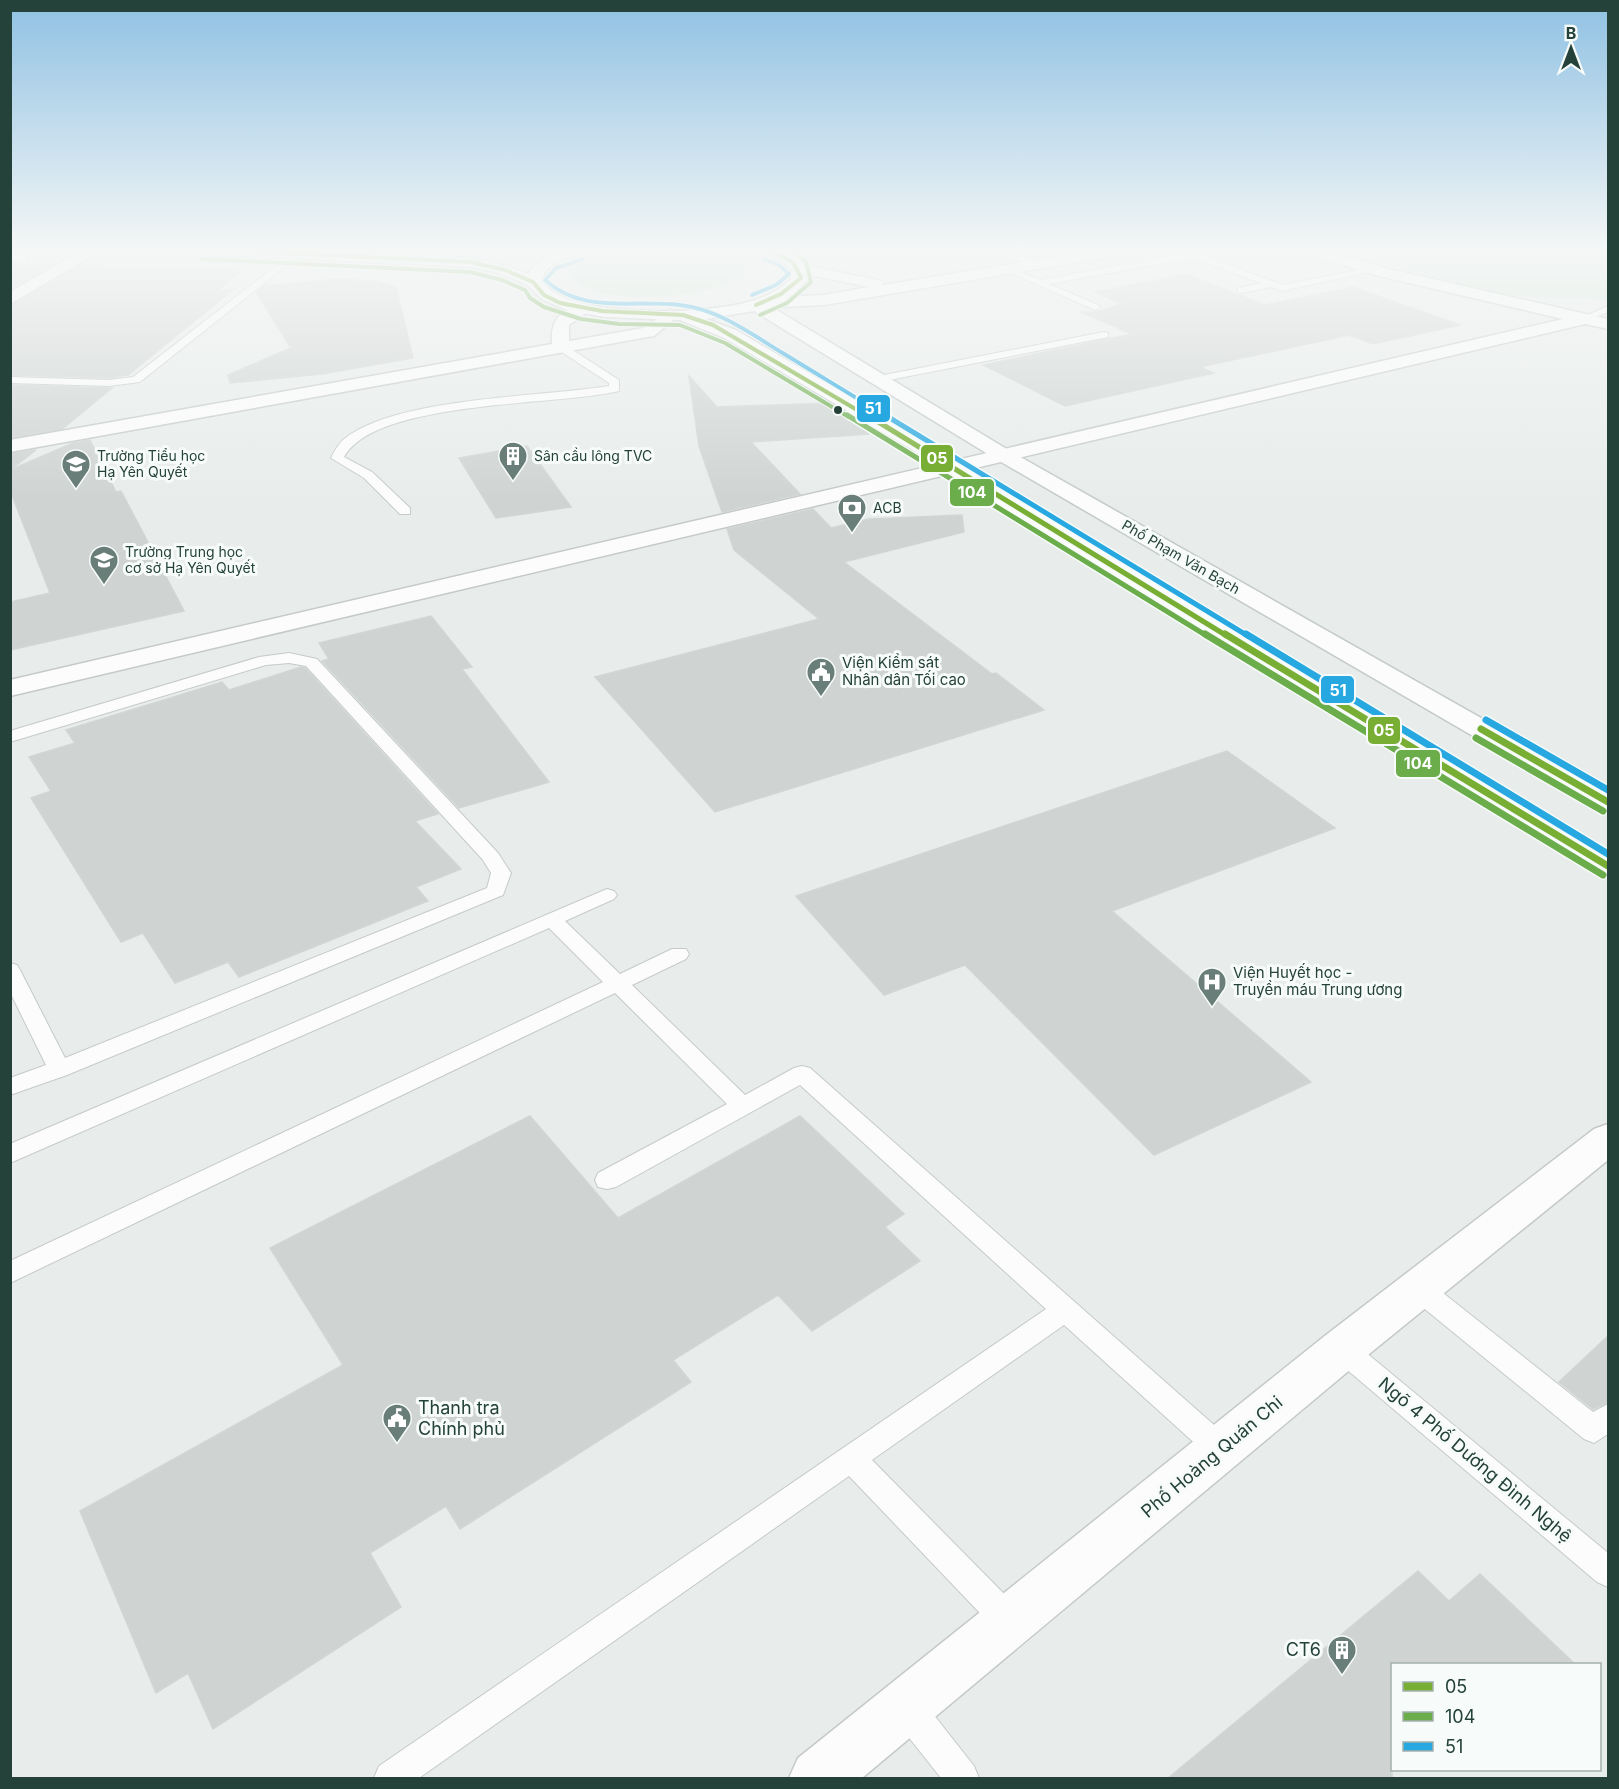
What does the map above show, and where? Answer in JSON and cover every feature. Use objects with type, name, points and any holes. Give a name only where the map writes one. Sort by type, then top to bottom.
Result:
[{"type":"street","points":[[560,332],[561,346]]},
{"type":"street","points":[[10,446],[645,332]]},
{"type":"street","points":[[726,332],[1608,866]]},
{"type":"street","points":[[730,334],[738,332]]},
{"type":"street","name":"Phố Phạm Văn Bạch","points":[[800,332],[1003,455],[1608,802]]},
{"type":"street","points":[[10,688],[1526,332]]},
{"type":"street","name":"Phố Hoàng Quán Chi","points":[[818,1779],[1011,1623],[1342,1349],[1608,1139]]},
{"type":"lane","points":[[10,380],[109,383],[136,380],[198,332]]},
{"type":"lane","points":[[879,379],[1104,335]]},
{"type":"lane","points":[[405,511],[368,475],[338,458],[347,443],[387,422],[446,409],[586,395],[615,389],[615,381],[561,346]]},
{"type":"lane","points":[[953,365],[964,372]]},
{"type":"lane","points":[[10,737],[265,660],[289,658],[311,662],[485,850],[501,873],[496,891],[10,1087]]},
{"type":"lane","points":[[10,1154],[607,895]]},
{"type":"lane","points":[[552,919],[743,1106]]},
{"type":"lane","points":[[10,1273],[679,954]]},
{"type":"lane","points":[[10,970],[59,1069]]},
{"type":"lane","points":[[607,1179],[802,1074],[1221,1449]]},
{"type":"lane","points":[[1419,1289],[1594,1430],[1608,1416]]},
{"type":"lane","points":[[391,1779],[1066,1309]]},
{"type":"lane","name":"Ngõ 4 Phố Dương Đình Nghệ","points":[[1342,1349],[1608,1572]]},
{"type":"lane","points":[[852,1460],[1011,1623]]},
{"type":"lane","points":[[907,1708],[962,1779]]},
{"type":"building","points":[[10,332],[180,332],[128,375],[109,378],[10,375]]},
{"type":"building","points":[[281,332],[407,332],[413,358],[322,374],[230,383],[228,375],[291,348]]},
{"type":"building","points":[[1128,332],[1426,332],[1373,344],[1349,335],[1200,367],[1214,373],[1065,406],[983,365],[1132,334]]},
{"type":"building","points":[[689,376],[717,407],[829,403],[868,426],[869,434],[751,442],[800,494],[722,512],[699,446]]},
{"type":"building","points":[[10,385],[112,388],[62,429],[10,438]]},
{"type":"building","points":[[90,440],[116,492],[121,491],[184,611],[10,650],[10,602],[50,593],[10,490],[10,470],[73,443]]},
{"type":"building","name":"Sân cầu lông TVC","points":[[527,446],[571,507],[496,518],[459,458]]},
{"type":"building","points":[[36,450],[10,470],[10,454]]},
{"type":"building","name":"Viện Kiểm sát Nhân dân Tối cao","points":[[813,509],[831,528],[869,519],[962,515],[964,532],[844,562],[992,674],[996,673],[1044,710],[715,812],[595,677],[819,619],[734,550],[727,529]]},
{"type":"building","points":[[431,616],[472,667],[462,669],[549,782],[459,808],[322,661],[329,659],[319,643]]},
{"type":"building","points":[[301,667],[305,668],[438,814],[415,821],[461,869],[416,887],[428,901],[239,977],[228,962],[175,983],[143,933],[121,942],[31,798],[51,791],[29,757],[75,743],[66,730],[222,682],[229,690]]},
{"type":"building","points":[[1227,751],[1335,828],[1112,911],[1311,1082],[1154,1155],[965,965],[884,995],[796,896]]},
{"type":"building","name":"Thanh tra Chính phủ","points":[[530,1116],[618,1218],[800,1116],[904,1214],[885,1227],[920,1261],[812,1331],[778,1295],[673,1360],[691,1382],[460,1529],[446,1506],[370,1553],[401,1607],[213,1729],[188,1673],[156,1693],[80,1511],[343,1365],[270,1248]]},
{"type":"building","points":[[1608,1336],[1608,1402],[1593,1409],[1559,1382]]},
{"type":"building","name":"CT6","points":[[1418,1571],[1449,1601],[1480,1574],[1574,1663],[1391,1663],[1392,1779],[1167,1779]]},
{"type":"transit line","name":"104","points":[[699,332],[725,343],[912,454],[988,503],[1603,875]]},
{"type":"transit line","name":"05","points":[[728,332],[1608,866]]},
{"type":"transit line","name":"51","points":[[749,332],[1608,854]]},
{"type":"transit line","name":"51","points":[[1486,720],[1608,790]]},
{"type":"transit line","name":"05","points":[[1481,729],[1608,802]]},
{"type":"transit line","name":"104","points":[[1476,738],[1603,811]]},
{"type":"place","name":"Sân cầu lông TVC","points":[[513,482]]},
{"type":"place","name":"Trường Tiểu học Hạ Yên Quyết","points":[[76,490]]},
{"type":"place","name":"ACB","points":[[852,534]]},
{"type":"place","name":"Trường Trung học cơ sở Hạ Yên Quyết","points":[[104,586]]},
{"type":"place","name":"Viện Kiểm sát Nhân dân Tối cao","points":[[821,698]]},
{"type":"place","name":"Viện Huyết học - Truyền máu Trung ương","points":[[1212,1008]]},
{"type":"place","name":"Thanh tra Chính phủ","points":[[397,1444]]},
{"type":"place","name":"CT6","points":[[1342,1676]]}]
